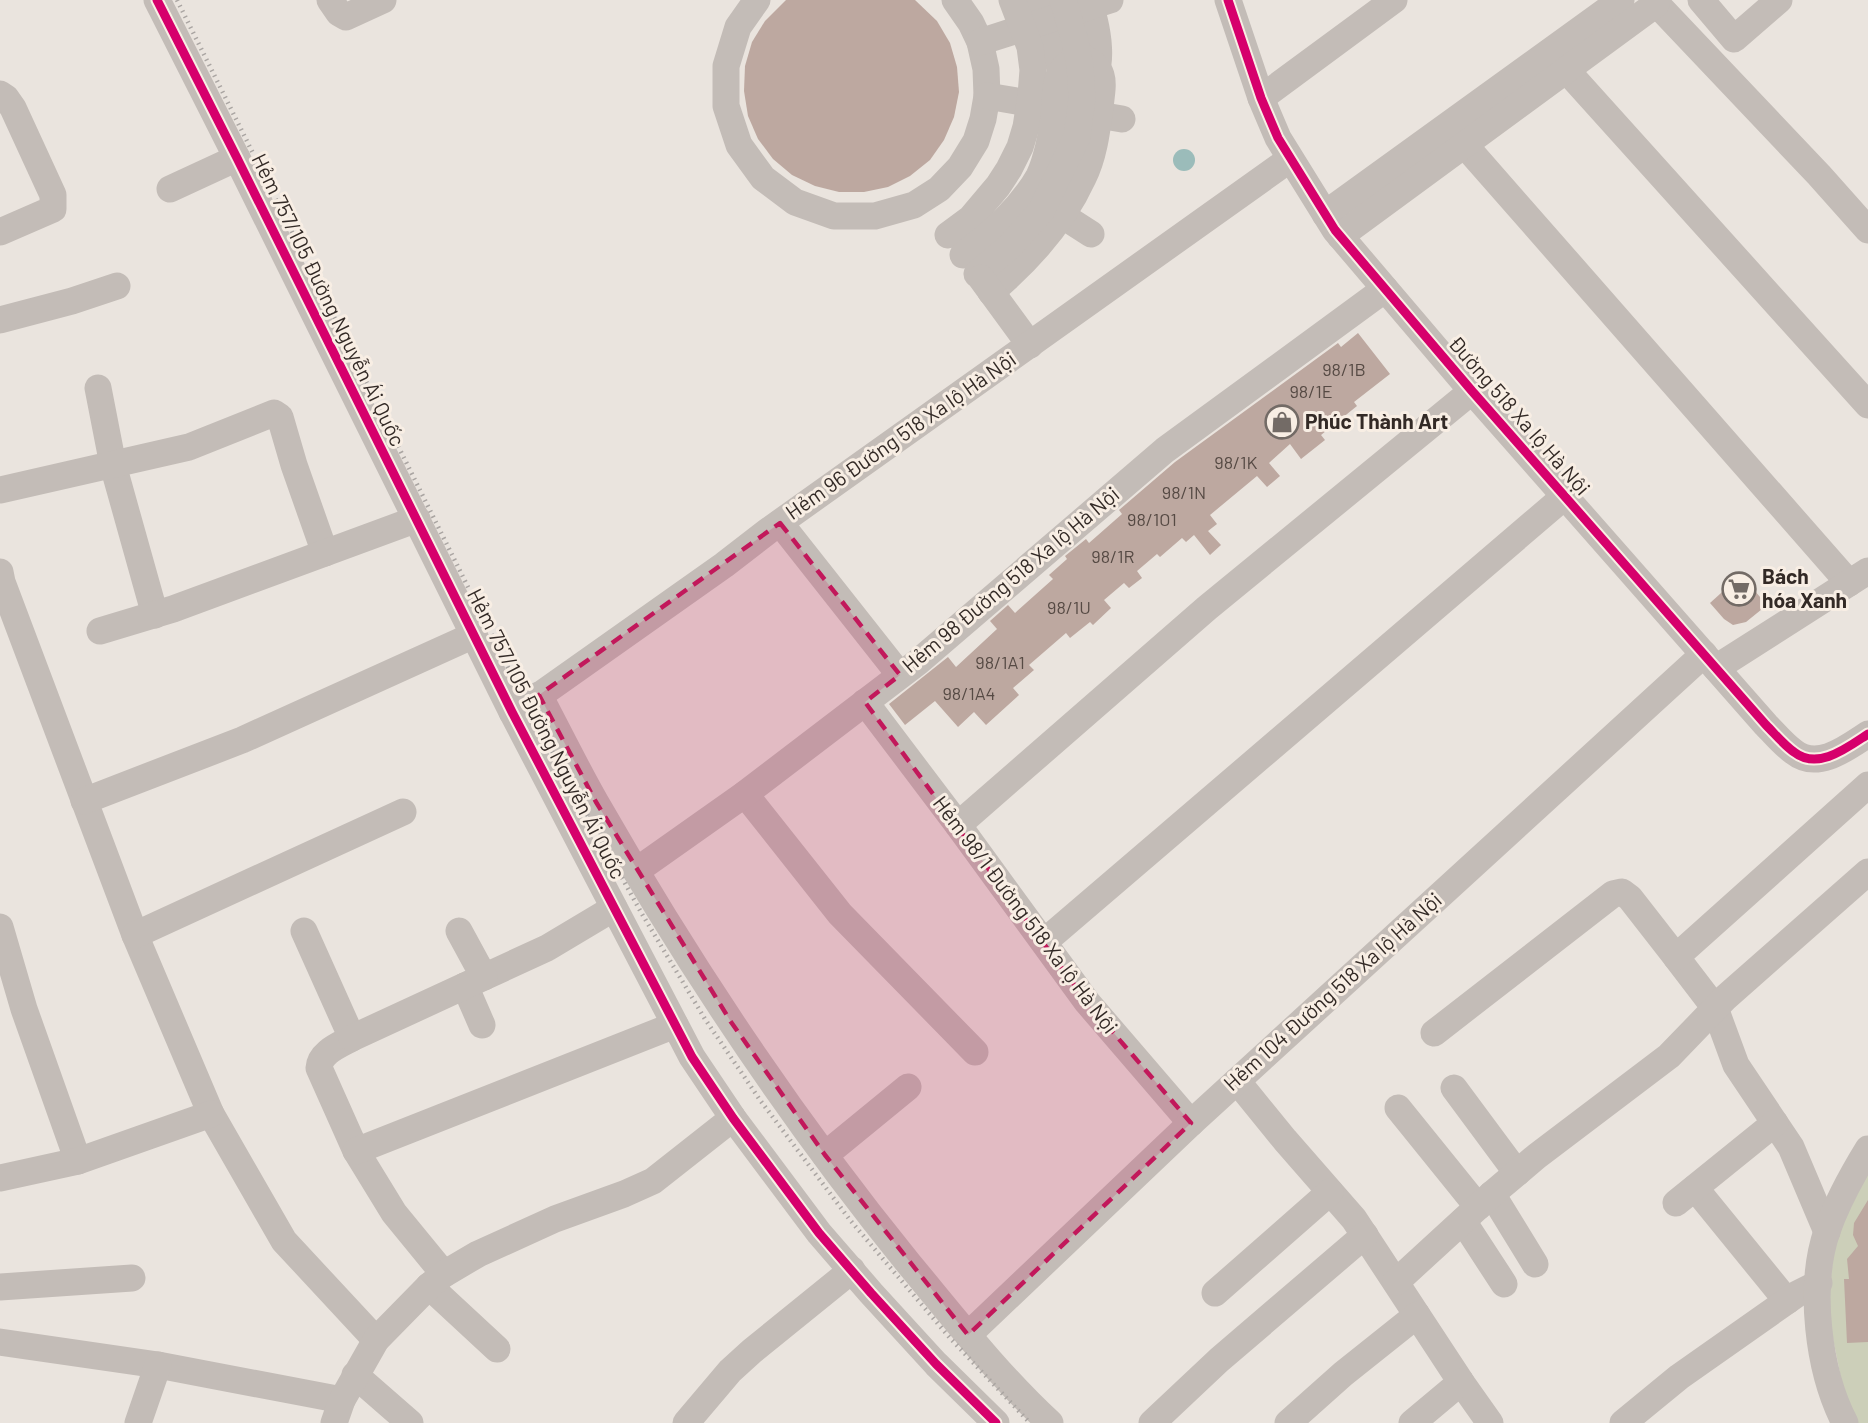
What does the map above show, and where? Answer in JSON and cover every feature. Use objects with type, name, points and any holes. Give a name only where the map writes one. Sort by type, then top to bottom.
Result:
[{"type":"street","name":"Hẻm 757/105 Đường Nguyễn Ái Quốc","points":[[157,0],[512,712],[698,1066],[733,1118],[819,1233],[936,1364],[996,1423]]},
{"type":"street","points":[[330,0],[339,13],[346,17],[383,0]]},
{"type":"street","points":[[757,0],[738,27],[726,66],[726,106],[739,145],[763,178],[795,202],[834,216],[874,216],[914,205],[946,182],[960,167],[976,141],[987,96],[986,69],[980,42],[971,23],[955,0]]},
{"type":"street","points":[[1012,0],[1030,47],[1033,70],[1078,94]]},
{"type":"street","name":"Đường 518 Xa lộ Hà Nội","points":[[1228,0],[1261,98],[1278,138],[1290,159],[1333,225],[1472,391],[1710,661],[1795,753],[1803,758],[1828,757],[1868,734]]},
{"type":"street","points":[[1558,61],[1621,0]]},
{"type":"street","points":[[1701,0],[1734,39],[1779,0]]},
{"type":"street","points":[[1261,98],[1388,2]]},
{"type":"street","points":[[1333,225],[1558,61],[1654,2],[1819,175],[1868,230]]},
{"type":"street","points":[[970,264],[1023,264],[1045,204],[1040,173],[1054,120],[1078,94],[1100,57],[1072,6]]},
{"type":"street","points":[[970,264],[999,225],[1045,204],[1084,177],[1097,131],[1078,94],[1072,6]]},
{"type":"street","points":[[980,42],[1023,28],[1072,6]]},
{"type":"street","points":[[1558,61],[1868,405]]},
{"type":"street","points":[[0,94],[13,108],[53,195],[53,209],[0,231]]},
{"type":"street","points":[[970,264],[971,218],[1004,177],[1020,147],[1078,94]]},
{"type":"street","points":[[987,96],[1078,94]]},
{"type":"street","points":[[1456,136],[1859,577]]},
{"type":"street","points":[[976,141],[1004,177],[1091,234]]},
{"type":"street","points":[[170,189],[237,158]]},
{"type":"street","name":"Hẻm 96 Đường 518 Xa lộ Hà Nội","points":[[512,712],[724,565],[1290,159]]},
{"type":"street","points":[[914,205],[970,264],[1030,345]]},
{"type":"street","points":[[0,320],[72,301],[117,286]]},
{"type":"street","name":"Hẻm 98 Đường 518 Xa lộ Hà Nội","points":[[636,871],[745,794],[900,675],[961,626],[1158,455],[1385,289]]},
{"type":"street","points":[[98,388],[113,465],[155,615]]},
{"type":"street","points":[[958,825],[1207,608],[1472,391]]},
{"type":"street","points":[[0,490],[189,447],[274,413],[280,417],[325,553]]},
{"type":"street","points":[[1044,942],[1565,496]]},
{"type":"street","points":[[100,631],[155,615],[417,519]]},
{"type":"street","points":[[780,523],[900,675]]},
{"type":"street","points":[[0,572],[135,935],[211,1114],[284,1241],[376,1340]]},
{"type":"street","name":"Hẻm 104 Đường 518 Xa lộ Hà Nội","points":[[968,1335],[1237,1081],[1710,661],[1859,577]]},
{"type":"street","points":[[84,801],[242,740],[474,635]]},
{"type":"street","points":[[539,695],[636,871],[731,1022],[825,1155],[886,1235],[968,1335],[1050,1423]]},
{"type":"street","name":"Hẻm 98/1 Đường 518 Xa lộ Hà Nội","points":[[865,702],[1093,1009],[1191,1123]]},
{"type":"street","points":[[1676,957],[1868,785]]},
{"type":"street","points":[[745,794],[840,914],[975,1052]]},
{"type":"street","points":[[135,935],[403,812]]},
{"type":"street","points":[[1396,1282],[1517,1173],[1669,1056],[1716,1008],[1868,872]]},
{"type":"street","points":[[1434,1034],[1613,894],[1622,892],[1630,898],[1716,1008],[1737,1065],[1791,1147],[1827,1232]]},
{"type":"street","points":[[498,1348],[437,1280],[394,1213],[356,1151],[319,1068],[319,1061],[324,1055],[352,1038],[547,948],[614,908]]},
{"type":"street","points":[[0,927],[24,1009],[78,1161]]},
{"type":"street","points":[[304,931],[352,1038]]},
{"type":"street","points":[[459,931],[474,981],[482,1025]]},
{"type":"street","points":[[356,1151],[675,1025]]},
{"type":"street","points":[[1237,1081],[1354,1219],[1490,1423]]},
{"type":"street","points":[[825,1155],[908,1087]]},
{"type":"street","points":[[1454,1088],[1517,1173]]},
{"type":"street","points":[[1398,1108],[1478,1207],[1534,1264]]},
{"type":"street","points":[[0,1178],[78,1161],[211,1114]]},
{"type":"street","points":[[0,1342],[158,1365],[338,1411],[355,1375],[376,1340],[437,1280],[478,1254],[555,1219],[624,1194],[653,1180],[733,1118]]},
{"type":"street","points":[[1775,1123],[1685,1196],[1787,1301]]},
{"type":"street","points":[[1845,1423],[1837,1407],[1821,1346],[1817,1309],[1819,1283],[1827,1232],[1847,1185],[1868,1149]]},
{"type":"street","points":[[1215,1293],[1330,1192]]},
{"type":"street","points":[[1478,1207],[1504,1284]]},
{"type":"street","points":[[1152,1423],[1220,1360],[1365,1235]]},
{"type":"street","points":[[686,1423],[730,1371],[852,1270]]},
{"type":"street","points":[[0,1287],[132,1278]]},
{"type":"street","points":[[1623,1423],[1679,1377],[1787,1301],[1819,1283]]},
{"type":"street","points":[[1288,1423],[1343,1374],[1417,1315]]},
{"type":"street","points":[[138,1423],[158,1365]]},
{"type":"street","points":[[355,1375],[410,1423]]},
{"type":"street","points":[[1412,1423],[1461,1382]]},
{"type":"highlighted area","points":[[780,523],[900,675],[865,702],[1087,1002],[1191,1123],[968,1335],[825,1155],[731,1022],[596,802],[539,695]]},
{"type":"green space","points":[[1868,1167],[1868,1423],[1856,1423],[1846,1403],[1827,1309],[1836,1234]]},
{"type":"water","points":[[1184,149],[1192,152],[1195,160],[1192,168],[1184,171],[1176,168],[1173,160],[1176,152]]},
{"type":"building","points":[[786,0],[915,0],[937,21],[950,43],[957,67],[959,92],[954,117],[944,140],[930,160],[910,176],[888,187],[864,192],[839,192],[815,186],[792,175],[773,159],[758,139],[748,116],[744,91],[745,66],[752,42],[765,21]]},
{"type":"building","points":[[1358,333],[1390,374],[1354,402],[1357,406],[1321,435],[1325,440],[1301,459],[1290,444],[1269,463],[1280,476],[1267,487],[1257,476],[1210,515],[1217,524],[1208,531],[1221,545],[1210,555],[1194,535],[1186,542],[1182,538],[1160,557],[1157,554],[1137,571],[1142,578],[1129,588],[1124,583],[1104,600],[1111,608],[1093,625],[1090,622],[1070,638],[1066,633],[1029,665],[1034,670],[1013,688],[1019,695],[986,725],[974,712],[958,727],[935,701],[905,725],[889,704],[948,657],[956,667],[997,629],[990,621],[1008,605],[1015,613],[1053,579],[1049,575],[1067,559],[1065,556],[1086,539],[1089,543],[1122,514],[1119,510],[1175,462],[1338,343],[1341,347]]},
{"type":"building","name":"Bách hóa Xanh","points":[[1741,575],[1767,605],[1746,622],[1733,625],[1724,619],[1710,603]]},
{"type":"building","points":[[1868,1200],[1868,1342],[1847,1343],[1844,1279],[1849,1279],[1847,1259],[1858,1246],[1853,1235],[1854,1223]]},
{"type":"railway","points":[[177,0],[526,704],[642,914],[705,1019],[760,1100],[850,1220],[950,1338],[1030,1423]]},
{"type":"cycle path","points":[[157,0],[512,712],[692,1057],[733,1118],[819,1233],[936,1364],[996,1423]]},
{"type":"cycle path","points":[[1228,0],[1261,98],[1278,138],[1335,230],[1472,391],[1787,746],[1803,757],[1823,758],[1842,750],[1868,734]]},
{"type":"place","name":"Phúc Thành Art","points":[[1282,422]]},
{"type":"place","name":"Bách hóa Xanh","points":[[1739,589]]}]
